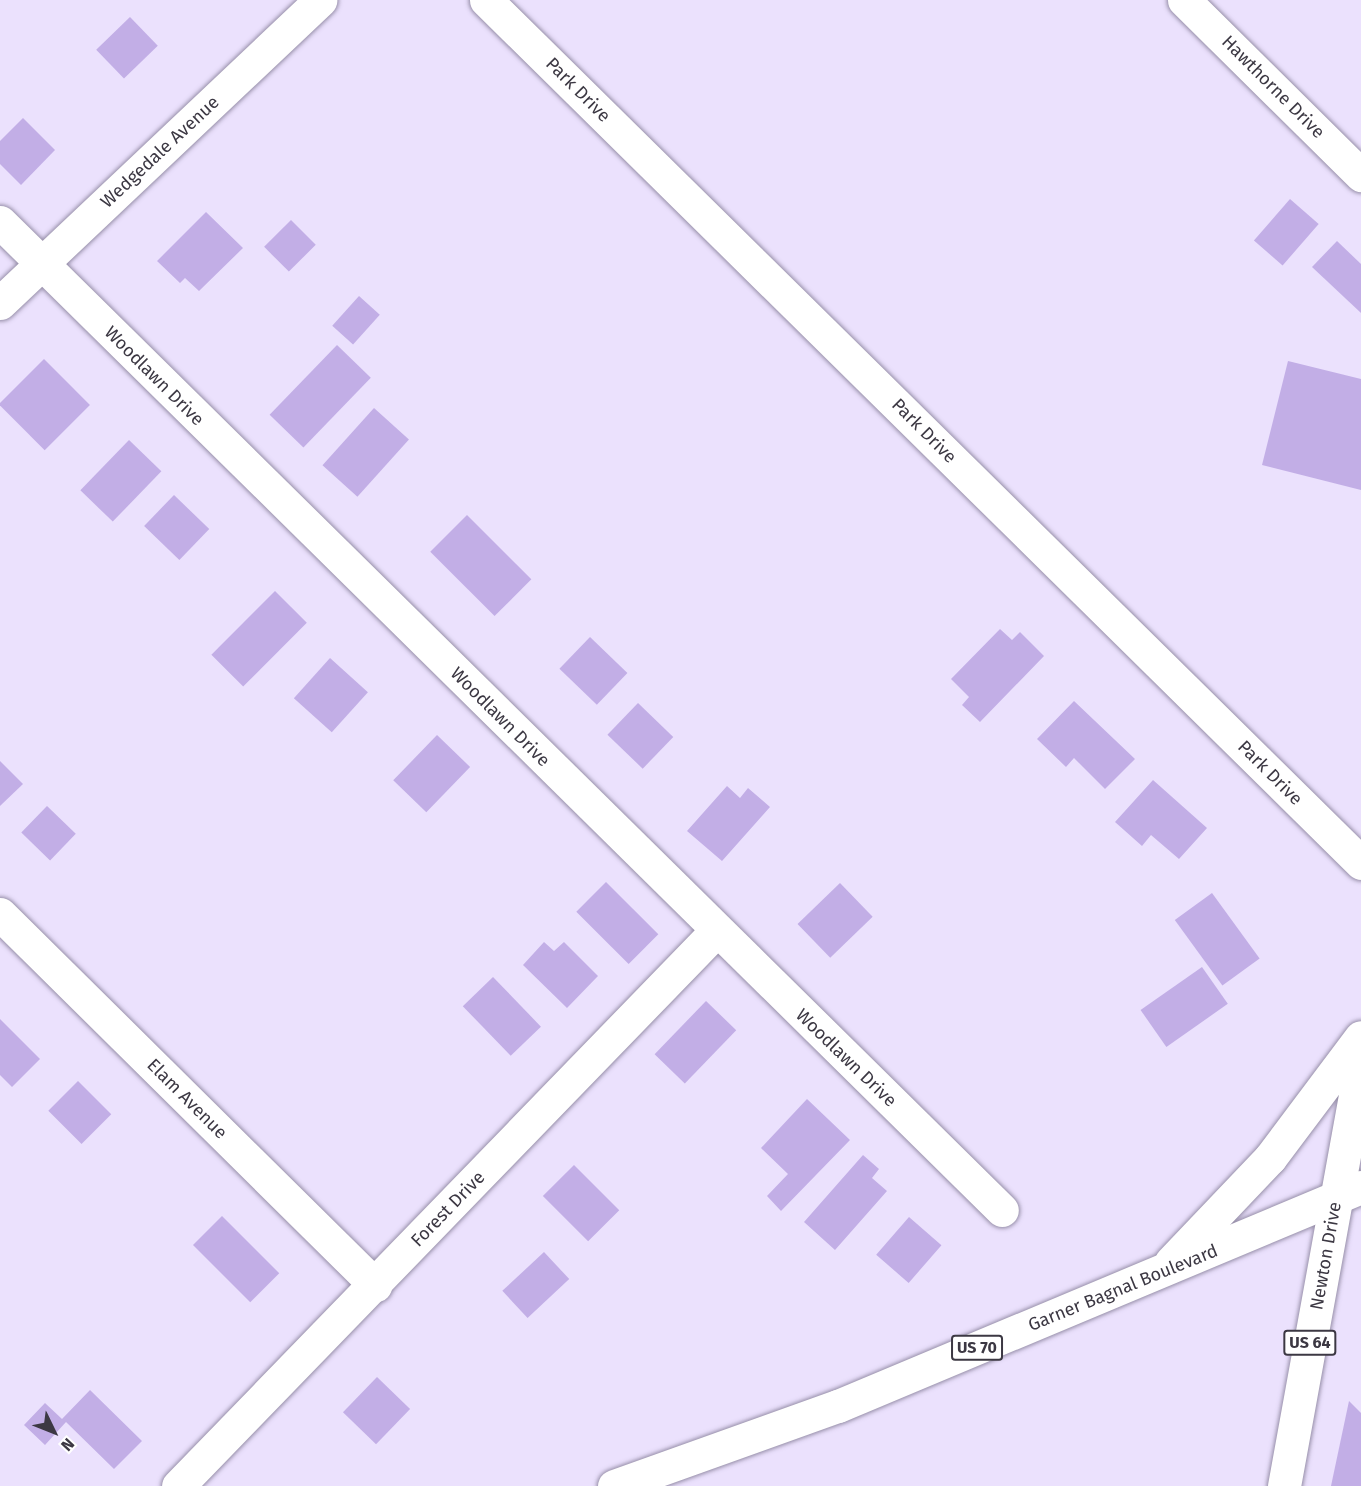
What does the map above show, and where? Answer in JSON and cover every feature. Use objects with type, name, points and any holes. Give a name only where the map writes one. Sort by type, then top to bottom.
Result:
[{"type":"main road","name":"Wedgedale Avenue","points":[[0,303],[320,0]]},
{"type":"main road","name":"Park Drive","points":[[486,0],[1361,863]]},
{"type":"main road","name":"Hawthorne Drive","points":[[1184,0],[1361,175]]},
{"type":"main road","name":"Woodlawn Drive","points":[[0,222],[716,931],[1002,1210]]},
{"type":"main road","name":"Elam Avenue","points":[[0,914],[375,1285]]},
{"type":"main road","name":"Forest Drive","points":[[178,1486],[716,931]]},
{"type":"main road","points":[[1162,1272],[1270,1158],[1361,1037]]},
{"type":"main road","name":"Newton Drive","points":[[1284,1486],[1349,1193],[1361,1061]]},
{"type":"main road","name":"Garner Bagnal Boulevard","points":[[614,1486],[838,1406],[1349,1193]]},
{"type":"building","points":[[130,17],[158,46],[124,78],[96,50]]},
{"type":"building","points":[[23,118],[55,150],[21,185],[0,164],[0,141]]},
{"type":"building","points":[[1290,199],[1319,224],[1283,265],[1254,241]]},
{"type":"building","points":[[206,212],[243,248],[199,291],[185,278],[180,283],[157,261]]},
{"type":"building","points":[[291,220],[316,245],[289,272],[264,247]]},
{"type":"building","points":[[1337,241],[1361,264],[1361,313],[1312,267]]},
{"type":"building","points":[[359,296],[380,315],[353,344],[332,326]]},
{"type":"building","points":[[337,345],[371,378],[303,447],[270,415]]},
{"type":"building","points":[[44,359],[90,405],[45,450],[0,406]]},
{"type":"building","points":[[1288,361],[1361,379],[1361,490],[1262,465]]},
{"type":"building","points":[[374,408],[409,439],[357,497],[322,465]]},
{"type":"building","points":[[129,440],[161,471],[113,522],[80,490]]},
{"type":"building","points":[[174,495],[209,529],[179,560],[144,526]]},
{"type":"building","points":[[467,515],[531,579],[495,616],[430,552]]},
{"type":"building","points":[[275,591],[307,623],[243,686],[211,655]]},
{"type":"building","points":[[1000,629],[1012,640],[1020,632],[1044,656],[980,722],[962,705],[969,697],[951,679]]},
{"type":"building","points":[[590,637],[627,673],[597,705],[559,669]]},
{"type":"building","points":[[330,658],[368,692],[332,732],[294,698]]},
{"type":"building","points":[[1074,701],[1135,759],[1105,789],[1074,758],[1066,767],[1037,739]]},
{"type":"building","points":[[638,703],[673,737],[643,769],[607,735]]},
{"type":"building","points":[[437,735],[470,767],[426,812],[393,780]]},
{"type":"building","points":[[0,761],[23,784],[0,806]]},
{"type":"building","points":[[1153,780],[1207,828],[1179,859],[1151,835],[1142,846],[1115,822]]},
{"type":"building","points":[[727,786],[740,798],[748,788],[770,807],[722,861],[687,831]]},
{"type":"building","points":[[47,806],[76,834],[50,860],[21,833]]},
{"type":"building","points":[[606,882],[658,934],[629,964],[576,912]]},
{"type":"building","points":[[840,883],[873,917],[830,958],[798,924]]},
{"type":"building","points":[[1212,893],[1260,959],[1222,986],[1175,920]]},
{"type":"building","points":[[544,942],[554,951],[564,942],[598,976],[567,1008],[523,965]]},
{"type":"building","points":[[1202,967],[1228,1004],[1166,1047],[1141,1010]]},
{"type":"building","points":[[493,977],[541,1027],[511,1056],[463,1006]]},
{"type":"building","points":[[706,1001],[736,1030],[685,1083],[655,1054]]},
{"type":"building","points":[[0,1019],[40,1059],[12,1087],[0,1075]]},
{"type":"building","points":[[78,1081],[111,1114],[82,1144],[48,1111]]},
{"type":"building","points":[[807,1099],[850,1140],[781,1211],[767,1196],[788,1174],[761,1148]]},
{"type":"building","points":[[863,1155],[879,1169],[872,1178],[887,1191],[835,1250],[804,1222]]},
{"type":"building","points":[[574,1165],[619,1210],[588,1241],[543,1196]]},
{"type":"building","points":[[222,1216],[279,1273],[250,1302],[193,1245]]},
{"type":"building","points":[[909,1217],[941,1245],[909,1283],[876,1255]]},
{"type":"building","points":[[544,1252],[569,1279],[528,1318],[502,1291]]},
{"type":"building","points":[[377,1377],[410,1409],[376,1444],[343,1412]]},
{"type":"building","points":[[90,1390],[142,1441],[114,1469],[66,1422],[45,1445],[24,1425],[45,1403],[62,1419]]},
{"type":"building","points":[[1349,1401],[1361,1413],[1361,1486],[1331,1486]]}]
